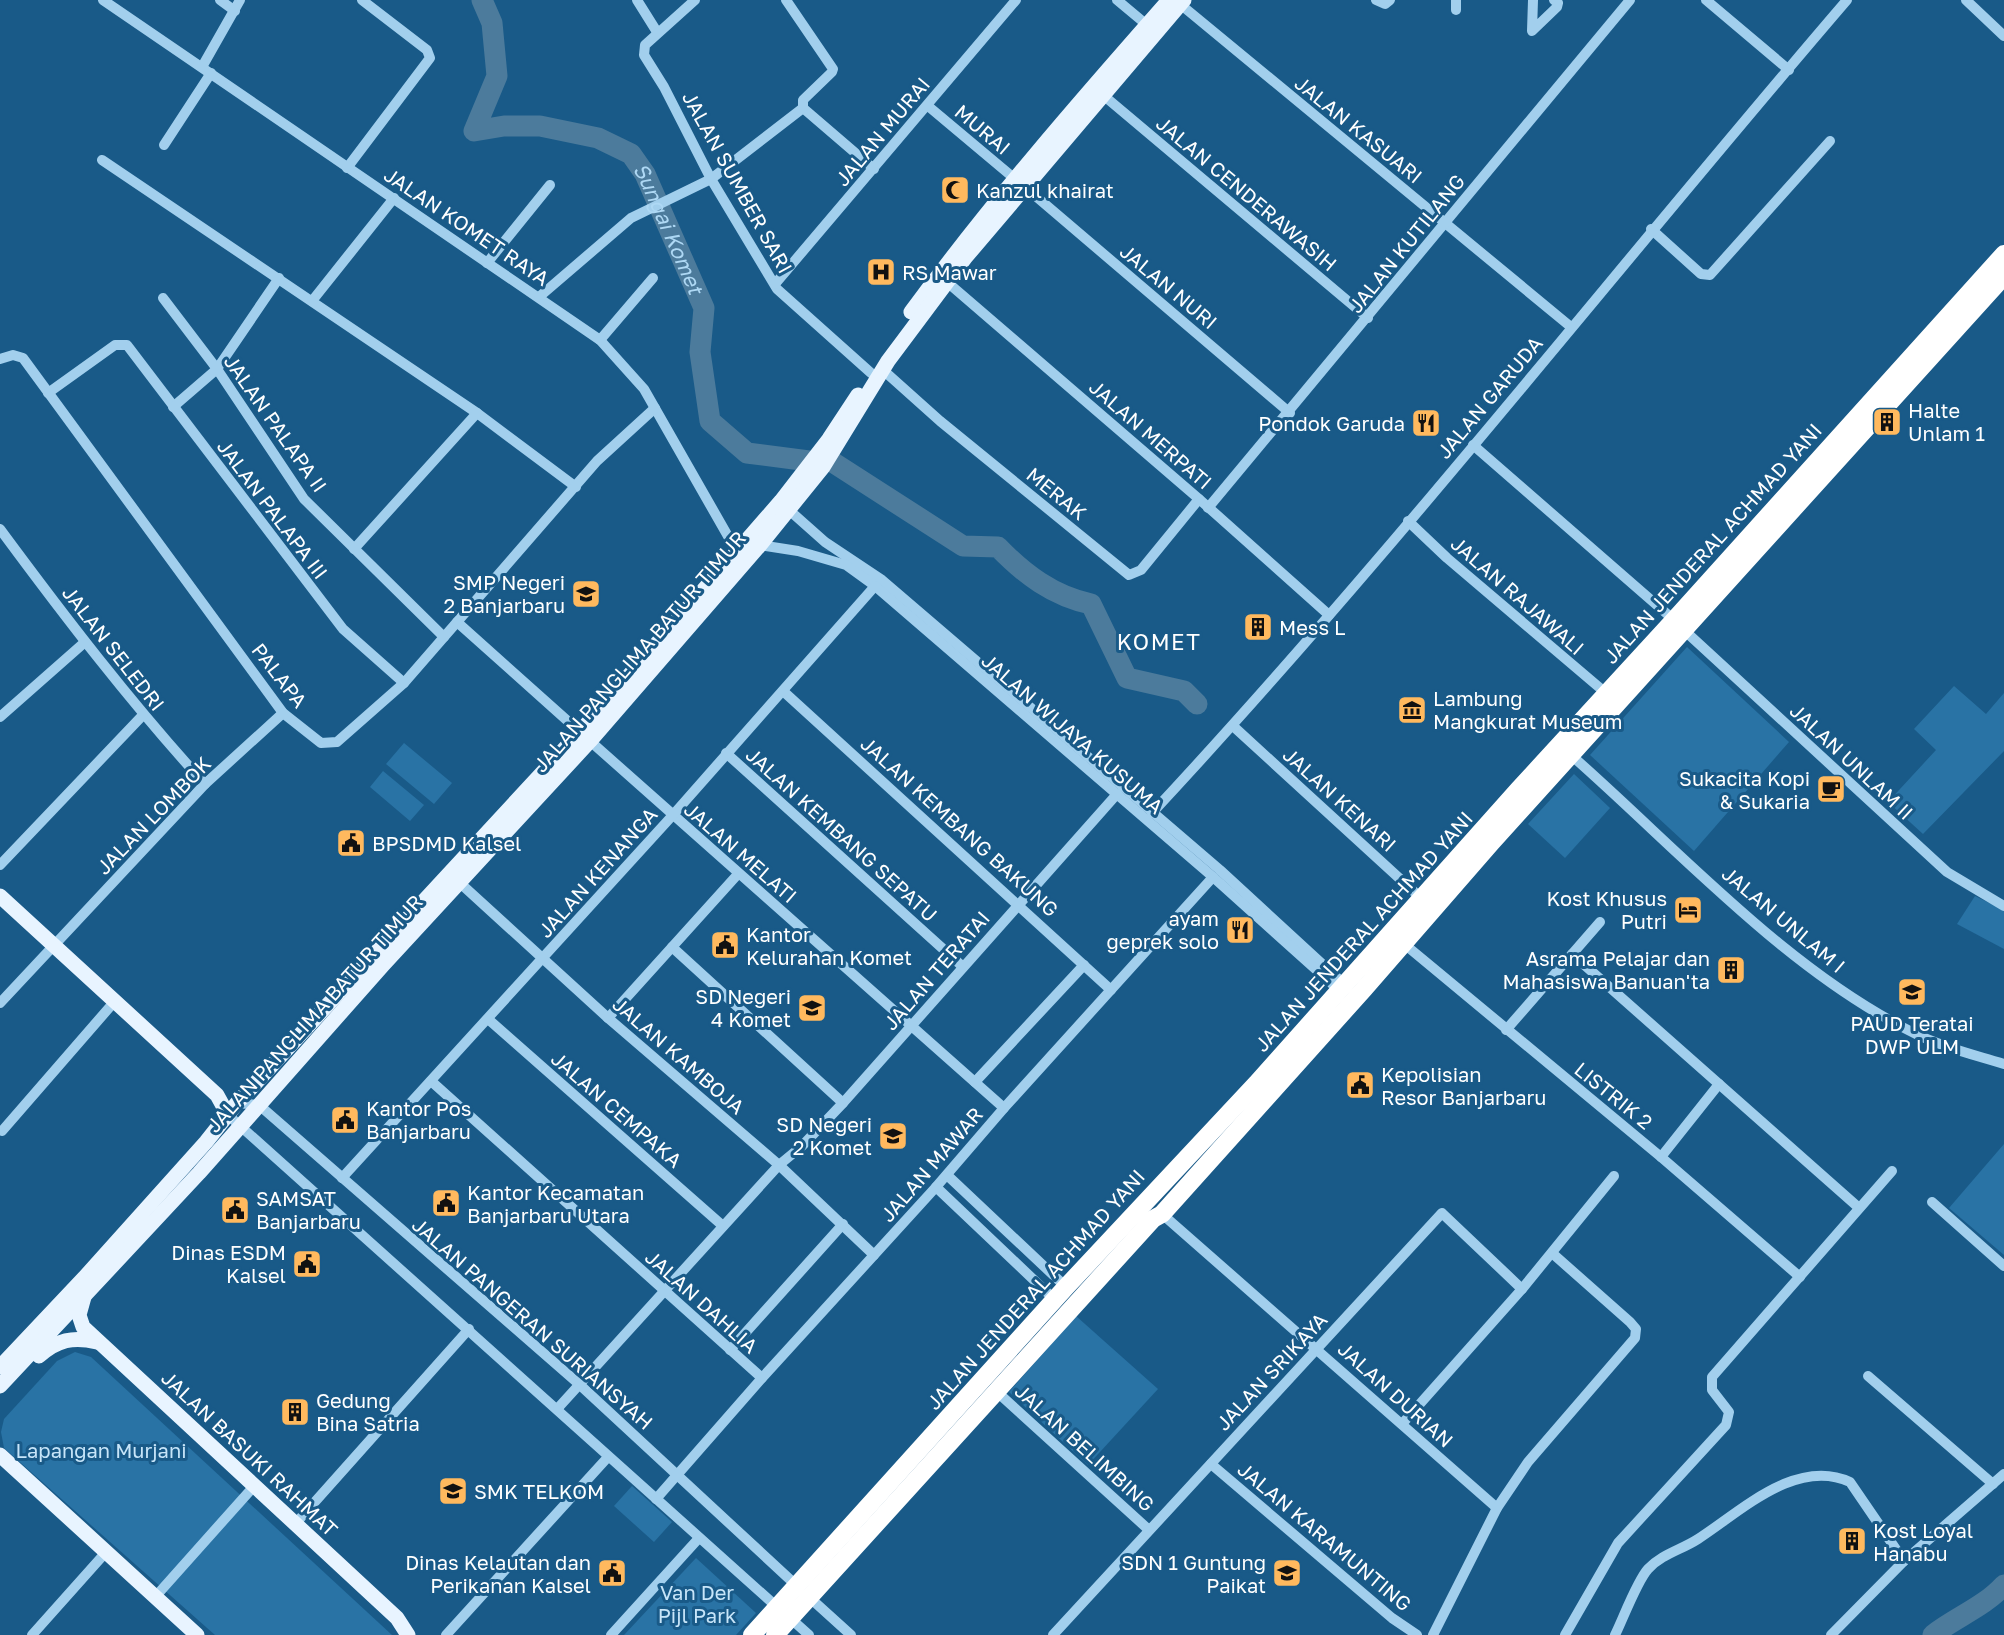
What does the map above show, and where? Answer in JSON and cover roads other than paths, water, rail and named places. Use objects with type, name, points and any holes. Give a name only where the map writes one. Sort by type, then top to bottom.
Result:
[{"type":"highway","name":"JALAN JENDERAL ACHMAD YANI","points":[[1537,781],[1571,755],[1680,626],[2004,254]]},
{"type":"highway","name":"JALAN JENDERAL ACHMAD YANI","points":[[803,1592],[996,1391],[1262,1090],[1403,943],[1486,838],[1537,781],[1607,694],[1680,626],[1790,511],[2004,276]]},
{"type":"highway","name":"JALAN JENDERAL ACHMAD YANI","points":[[1262,1090],[1342,988],[1422,898],[1486,838]]},
{"type":"highway","name":"JALAN JENDERAL ACHMAD YANI","points":[[752,1635],[784,1613],[803,1592],[1061,1293],[1152,1213]]},
{"type":"highway","name":"JALAN JENDERAL ACHMAD YANI","points":[[775,1635],[784,1613]]},
{"type":"main road","name":"JALAN PANGLIMA BATUR TIMUR","points":[[0,1386],[199,1173],[259,1105],[345,997],[378,960],[760,545],[824,467],[916,304],[1073,121],[1147,26],[1178,1]]},
{"type":"main road","name":"JALAN PANGLIMA BATUR TIMUR","points":[[1073,121],[1102,95],[1178,1]]},
{"type":"main road","name":"JALAN PANGLIMA BATUR TIMUR","points":[[585,736],[816,457],[877,372],[1020,183]]},
{"type":"main road","name":"JALAN PANGLIMA BATUR TIMUR","points":[[378,960],[460,883],[482,849]]},
{"type":"main road","points":[[0,896],[229,1106]]},
{"type":"main road","name":"JALAN PANGLIMA BATUR TIMUR","points":[[0,1367],[84,1278],[187,1162],[229,1106],[345,997]]},
{"type":"main road","points":[[187,1162],[199,1173]]},
{"type":"main road","name":"JALAN BASUKI RAHMAT","points":[[84,1297],[79,1315],[82,1327],[397,1618],[408,1635]]},
{"type":"main road","points":[[0,1398],[52,1344],[81,1338],[97,1342]]},
{"type":"main road","points":[[0,1455],[156,1596],[188,1632]]},
{"type":"street","name":"JALAN KOMET RAYA","points":[[103,0],[600,340],[644,389],[737,552]]},
{"type":"street","points":[[220,0],[235,11]]},
{"type":"street","points":[[164,145],[207,70],[240,0]]},
{"type":"street","points":[[346,168],[430,58],[428,50],[362,0]]},
{"type":"street","points":[[637,0],[657,32],[694,0]]},
{"type":"street","points":[[786,0],[832,69],[832,72],[803,100],[803,108],[874,169]]},
{"type":"street","name":"JALAN MURAI","points":[[775,284],[1016,0]]},
{"type":"street","points":[[1117,0],[1147,26]]},
{"type":"street","points":[[1376,0],[1385,4],[1390,0]]},
{"type":"street","points":[[1533,0],[1532,31],[1557,7],[1558,3],[1554,0]]},
{"type":"street","name":"JALAN KUTILANG","points":[[1208,508],[1630,0]]},
{"type":"street","points":[[1706,0],[1789,70]]},
{"type":"street","points":[[1966,0],[2004,36]]},
{"type":"street","name":"JALAN KASUARI","points":[[1178,1],[1570,327]]},
{"type":"street","name":"JALAN GARUDA","points":[[1152,813],[1233,726],[1329,615],[1651,230],[1789,70],[1843,2]]},
{"type":"street","name":"JALAN SUMBER SARI","points":[[657,32],[645,45],[644,55],[664,87],[711,179],[781,294],[877,372]]},
{"type":"street","name":"JALAN CENDERAWASIH","points":[[1102,95],[1368,318]]},
{"type":"street","name":"MURAI","points":[[928,106],[1020,183]]},
{"type":"street","points":[[539,297],[638,213],[711,179],[803,108]]},
{"type":"street","points":[[1651,230],[1701,274],[1710,275],[1830,141]]},
{"type":"street","points":[[102,160],[477,413],[576,486]]},
{"type":"street","name":"JALAN NURI","points":[[1020,183],[1290,412]]},
{"type":"street","points":[[487,263],[550,185]]},
{"type":"street","points":[[312,301],[394,198]]},
{"type":"street","points":[[173,407],[217,369],[279,278]]},
{"type":"street","points":[[600,340],[653,278]]},
{"type":"street","name":"JALAN MERPATI","points":[[947,282],[1199,499],[1329,615]]},
{"type":"street","name":"JALAN PALAPA II","points":[[163,298],[217,369],[304,498],[444,637]]},
{"type":"street","name":"JALAN PALAPA III","points":[[48,393],[115,345],[127,345],[343,629],[404,683]]},
{"type":"street","name":"PALAPA","points":[[0,359],[18,355],[283,713],[321,743],[337,742],[404,683],[597,461],[655,408]]},
{"type":"street","name":"MERAK","points":[[877,372],[1129,575],[1141,570],[1199,499]]},
{"type":"street","points":[[354,549],[477,413]]},
{"type":"street","name":"JALAN UNLAM II","points":[[1473,445],[1680,626],[1947,872],[2004,906]]},
{"type":"street","name":"JALAN WIJAYA KUSUMA","points":[[789,510],[825,542],[882,580],[1116,794],[1213,877],[1280,930]]},
{"type":"street","name":"JALAN RAJAWALI","points":[[1408,521],[1447,558],[1607,694]]},
{"type":"street","name":"JALAN SELEDRI","points":[[0,528],[84,642],[143,715],[205,784]]},
{"type":"street","name":"JALAN WIJAYA KUSUMA","points":[[760,545],[798,551],[846,565],[875,586],[1152,813],[1342,988]]},
{"type":"street","name":"JALAN KENANGA","points":[[342,1178],[672,816],[875,586]]},
{"type":"street","name":"JALAN MELATI","points":[[457,622],[672,816],[912,1024],[1004,1108]]},
{"type":"street","points":[[0,717],[84,642]]},
{"type":"street","name":"JALAN KEMBANG BAKUNG","points":[[783,691],[1111,990]]},
{"type":"street","name":"JALAN LOMBOK","points":[[0,1003],[205,784],[283,713]]},
{"type":"street","points":[[0,865],[143,715]]},
{"type":"street","name":"JALAN KENARI","points":[[1233,726],[1422,898]]},
{"type":"street","name":"JALAN KEMBANG SEPATU","points":[[726,753],[962,966]]},
{"type":"street","name":"JALAN UNLAM I","points":[[1571,755],[1804,964],[1873,1011],[1919,1035],[2004,1064]]},
{"type":"street","name":"JALAN TERATAI","points":[[558,1408],[779,1164],[802,1146],[843,1103],[1116,794]]},
{"type":"street","points":[[608,1018],[738,873]]},
{"type":"street","name":"JALAN MAWAR","points":[[656,1499],[1213,877]]},
{"type":"street","name":"JALAN KAMBOJA","points":[[460,883],[608,1018],[779,1164],[874,1255]]},
{"type":"street","points":[[1506,1030],[1600,922]]},
{"type":"street","name":"LISTRIK 2","points":[[1403,943],[1661,1156],[1800,1277]]},
{"type":"street","points":[[672,946],[843,1103]]},
{"type":"street","points":[[1572,954],[1858,1207]]},
{"type":"street","points":[[975,1082],[1084,964]]},
{"type":"street","points":[[2,1131],[115,1001]]},
{"type":"street","name":"JALAN CEMPAKA","points":[[488,1019],[723,1226]]},
{"type":"street","name":"JALAN DAHLIA","points":[[431,1081],[762,1378]]},
{"type":"street","points":[[1661,1156],[1719,1084]]},
{"type":"street","points":[[259,1105],[229,1106],[240,1125],[809,1635]]},
{"type":"street","name":"JALAN PANGERAN SURIANSYAH","points":[[259,1105],[580,1385],[851,1635]]},
{"type":"street","points":[[1565,1635],[1618,1543],[1726,1425],[1729,1412],[1712,1390],[1712,1377],[1858,1207],[1892,1171]]},
{"type":"street","points":[[947,1175],[1061,1293]]},
{"type":"street","points":[[1402,1424],[1522,1289],[1614,1176]]},
{"type":"street","points":[[936,1187],[1061,1293]]},
{"type":"street","points":[[1932,1202],[2004,1266]]},
{"type":"street","name":"JALAN DURIAN","points":[[1152,1213],[1317,1348],[1497,1508]]},
{"type":"street","name":"JALAN SRIKAYA","points":[[1053,1635],[1442,1213],[1522,1289]]},
{"type":"street","points":[[730,1350],[843,1224]]},
{"type":"street","points":[[1432,1635],[1497,1508],[1528,1462],[1635,1338],[1636,1329],[1630,1322],[1552,1252]]},
{"type":"street","points":[[296,1523],[470,1329]]},
{"type":"street","points":[[1868,1376],[1993,1484]]},
{"type":"street","name":"JALAN BELIMBING","points":[[996,1391],[1149,1530]]},
{"type":"street","points":[[446,1635],[608,1457]]},
{"type":"street","name":"JALAN KARAMUNTING","points":[[1211,1464],[1392,1618],[1417,1635]]},
{"type":"street","points":[[1831,1635],[1904,1561],[2004,1474]]},
{"type":"street","points":[[1615,1635],[1645,1572],[1660,1557],[1696,1540],[1746,1505],[1803,1478],[1828,1476],[1850,1482],[1904,1561]]},
{"type":"street","points":[[156,1596],[255,1485]]},
{"type":"street","points":[[611,1635],[699,1538]]},
{"type":"street","points":[[32,1635],[107,1551]]},
{"type":"waterway","name":"Sungai Komet","points":[[482,0],[492,23],[497,76],[474,131],[504,126],[540,126],[598,138],[631,154],[645,174],[704,308],[700,352],[710,421],[747,453],[809,461]]},
{"type":"waterway","name":"Sungai Komet","points":[[834,463],[963,546],[998,547],[1040,583],[1064,596],[1091,604],[1127,678],[1184,691],[1197,704]]},
{"type":"waterway","points":[[1933,1635],[1988,1600],[2004,1585]]},
{"type":"place","name":"Kanzul khairat","points":[[955,190]]},
{"type":"place","name":"RS Mawar","points":[[881,272]]},
{"type":"place","name":"Halte Unlam 1","points":[[1887,422]]},
{"type":"place","name":"Pondok Garuda","points":[[1426,423]]},
{"type":"place","name":"SMP Negeri 2 Banjarbaru","points":[[586,594]]},
{"type":"place","name":"Mess L","points":[[1258,627]]},
{"type":"place","name":"Lambung Mangkurat Museum","points":[[1412,710]]},
{"type":"place","name":"Sukacita Kopi & Sukaria","points":[[1831,789]]},
{"type":"place","name":"BPSDMD Kalsel","points":[[351,843]]},
{"type":"place","name":"Kost Khusus Putri","points":[[1688,910]]},
{"type":"place","name":"ayam geprek solo","points":[[1240,930]]},
{"type":"place","name":"Kantor Kelurahan Komet","points":[[725,945]]},
{"type":"place","name":"Asrama Pelajar dan Mahasiswa Banuan'ta","points":[[1731,970]]},
{"type":"place","name":"PAUD Teratai DWP ULM","points":[[1912,992]]},
{"type":"place","name":"SD Negeri 4 Komet","points":[[812,1008]]},
{"type":"place","name":"Kepolisian Resor Banjarbaru","points":[[1360,1085]]},
{"type":"place","name":"Kantor Pos Banjarbaru","points":[[345,1120]]},
{"type":"place","name":"SD Negeri 2 Komet","points":[[893,1136]]},
{"type":"place","name":"Kantor Kecamatan Banjarbaru Utara","points":[[446,1203]]},
{"type":"place","name":"SAMSAT Banjarbaru","points":[[235,1210]]},
{"type":"place","name":"Dinas ESDM Kalsel","points":[[307,1264]]},
{"type":"place","name":"Gedung Bina Satria","points":[[295,1412]]},
{"type":"place","name":"SMK TELKOM","points":[[453,1491]]},
{"type":"place","name":"Kost Loyal Hanabu","points":[[1852,1541]]},
{"type":"place","name":"Dinas Kelautan dan Perikanan Kalsel","points":[[612,1573]]},
{"type":"place","name":"SDN 1 Guntung Paikat","points":[[1287,1573]]},
{"type":"district","name":"KOMET","points":[[1159,641]]},
{"type":"park label","name":"Lapangan Murjani","points":[[101,1450]]},
{"type":"park label","name":"Van Der Pijl Park","points":[[697,1604]]}]
